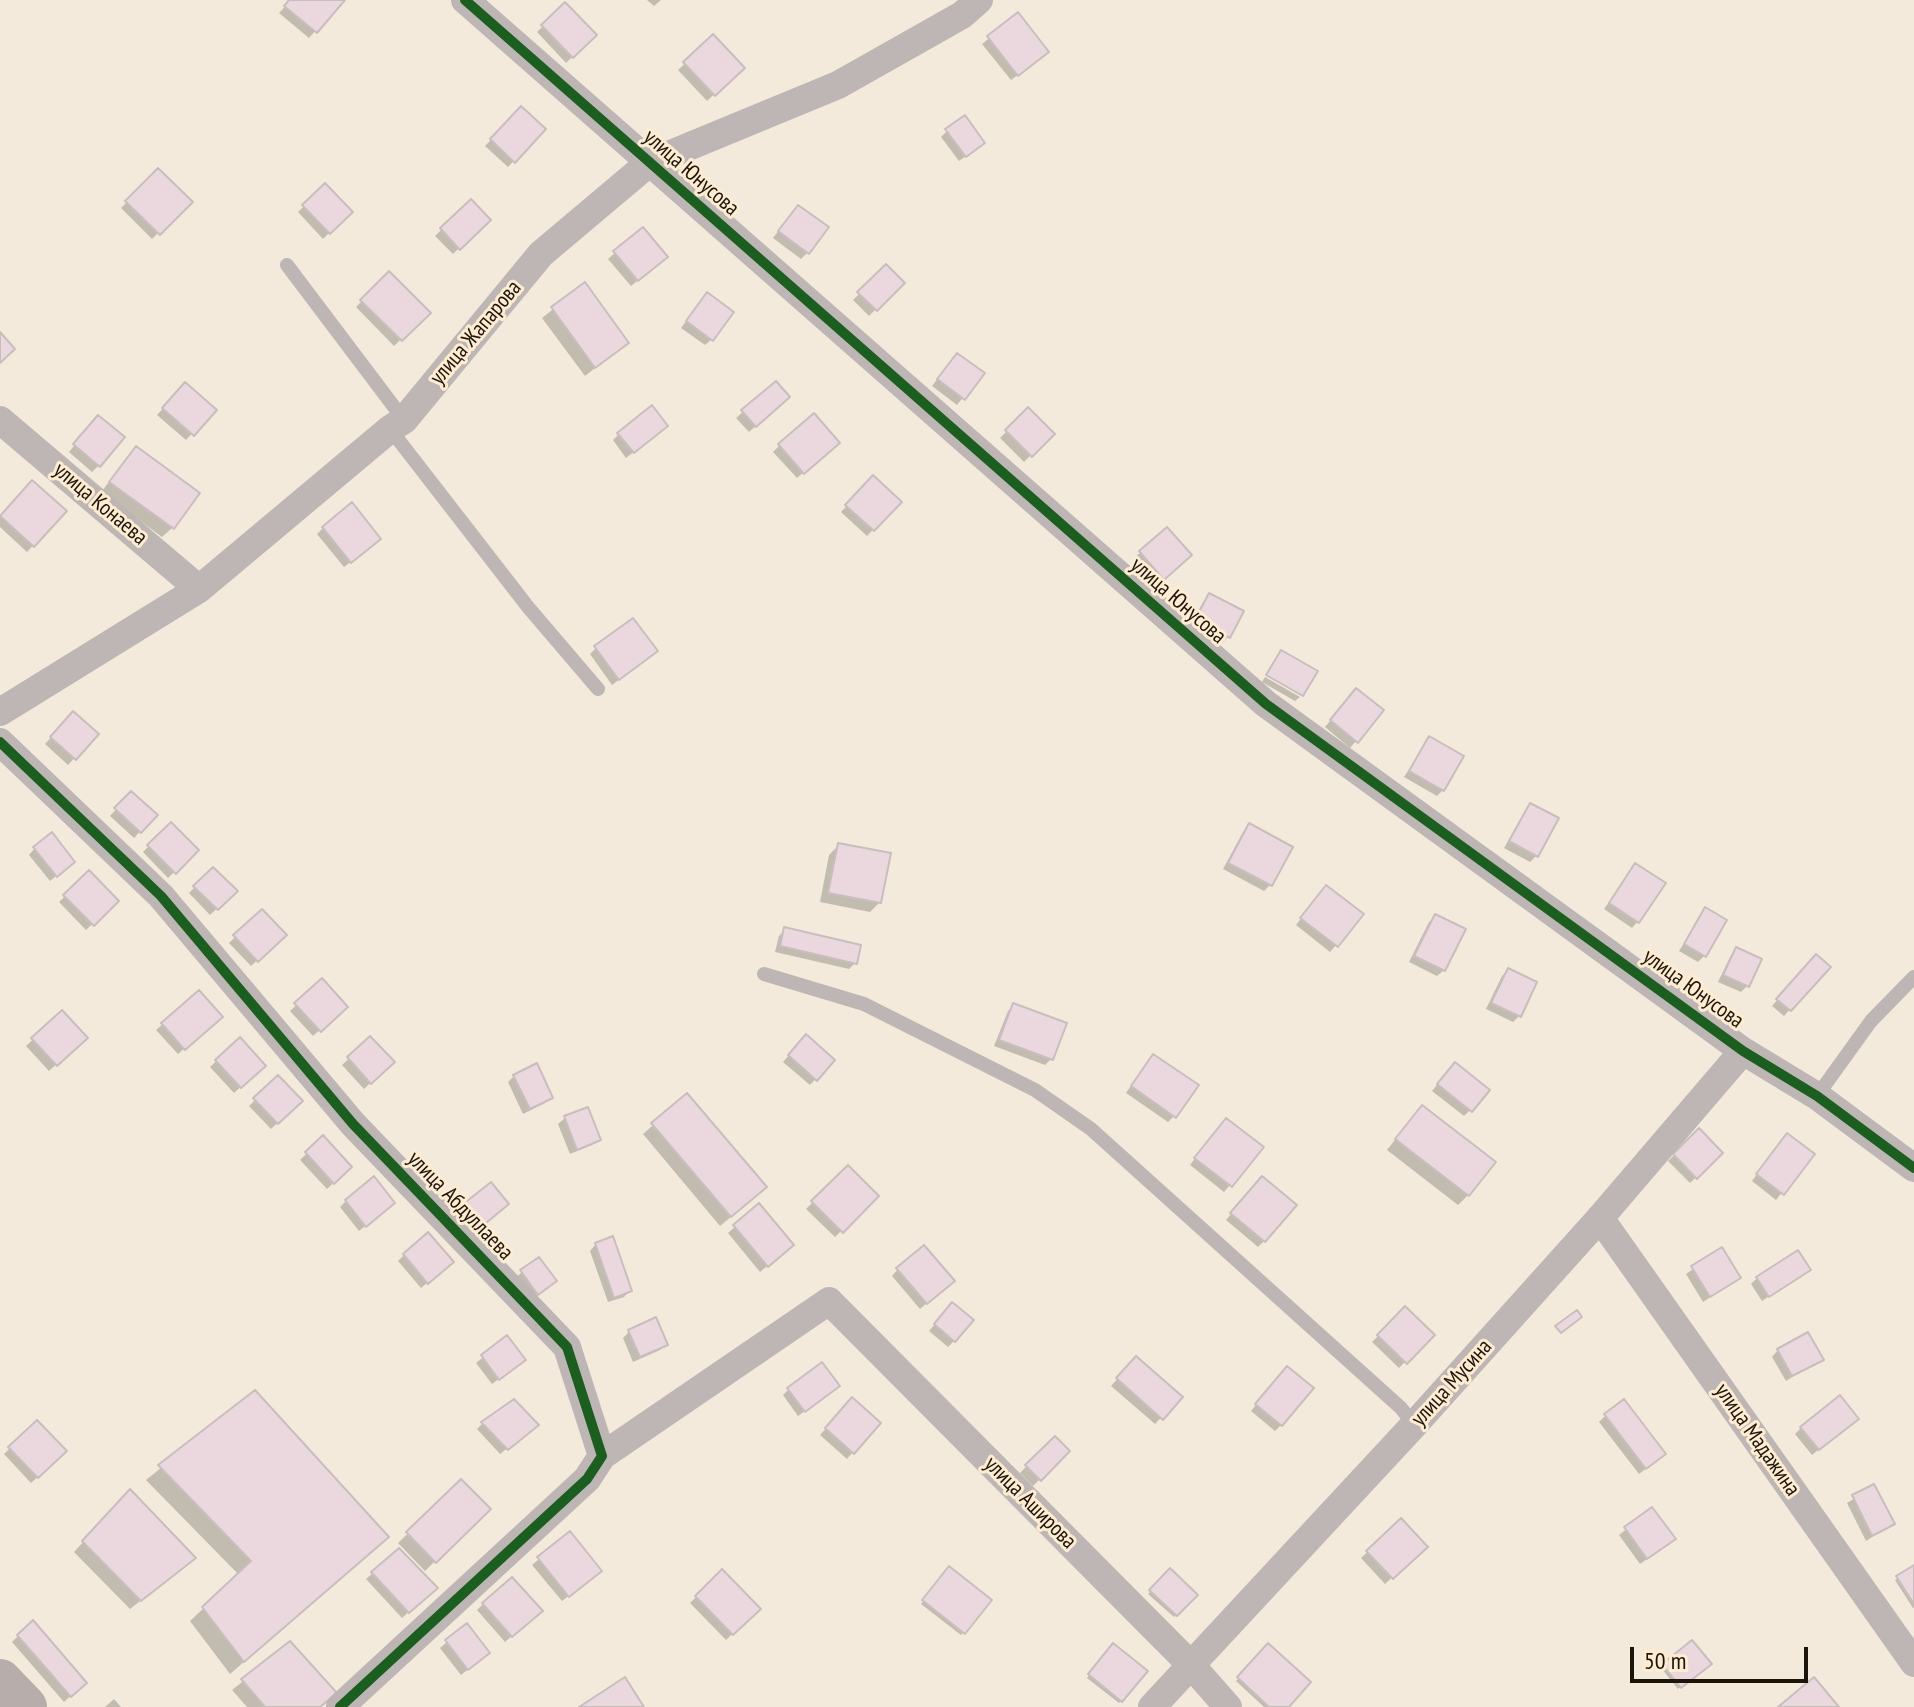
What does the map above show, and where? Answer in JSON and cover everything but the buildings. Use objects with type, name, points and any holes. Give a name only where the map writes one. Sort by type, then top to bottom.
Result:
[{"type":"main road","points":[[0,1681],[25,1707]]},
{"type":"street","name":"улица Юнусова","points":[[465,0],[1266,704],[1743,1051],[1817,1096],[1914,1168]]},
{"type":"street","name":"улица Жапарова","points":[[0,712],[199,589],[397,425],[541,254],[649,163],[838,85],[962,15],[979,0]]},
{"type":"street","name":"улица Конаева","points":[[0,420],[199,589]]},
{"type":"street","name":"улица Абдуллаева","points":[[0,742],[161,896],[353,1124],[567,1347],[602,1456]]},
{"type":"street","name":"улица Мусина","points":[[1152,1707],[1414,1425],[1600,1218],[1743,1051]]},
{"type":"street","name":"улица Мадажина","points":[[1600,1218],[1914,1663]]},
{"type":"street","name":"улица Аширова","points":[[602,1456],[829,1301],[1191,1665],[1228,1707]]},
{"type":"street","points":[[340,1707],[587,1479],[602,1456]]},
{"type":"lane","points":[[287,265],[528,607],[598,689]]},
{"type":"lane","points":[[764,974],[864,1004],[1035,1090],[1091,1129],[1401,1408],[1414,1425]]},
{"type":"lane","points":[[1817,1096],[1871,1021],[1914,977]]},
{"type":"cycle path","points":[[465,0],[1266,704],[1743,1051],[1817,1096],[1914,1168]]},
{"type":"cycle path","points":[[0,742],[161,896],[353,1124],[567,1347],[602,1456],[587,1479],[340,1707]]}]
